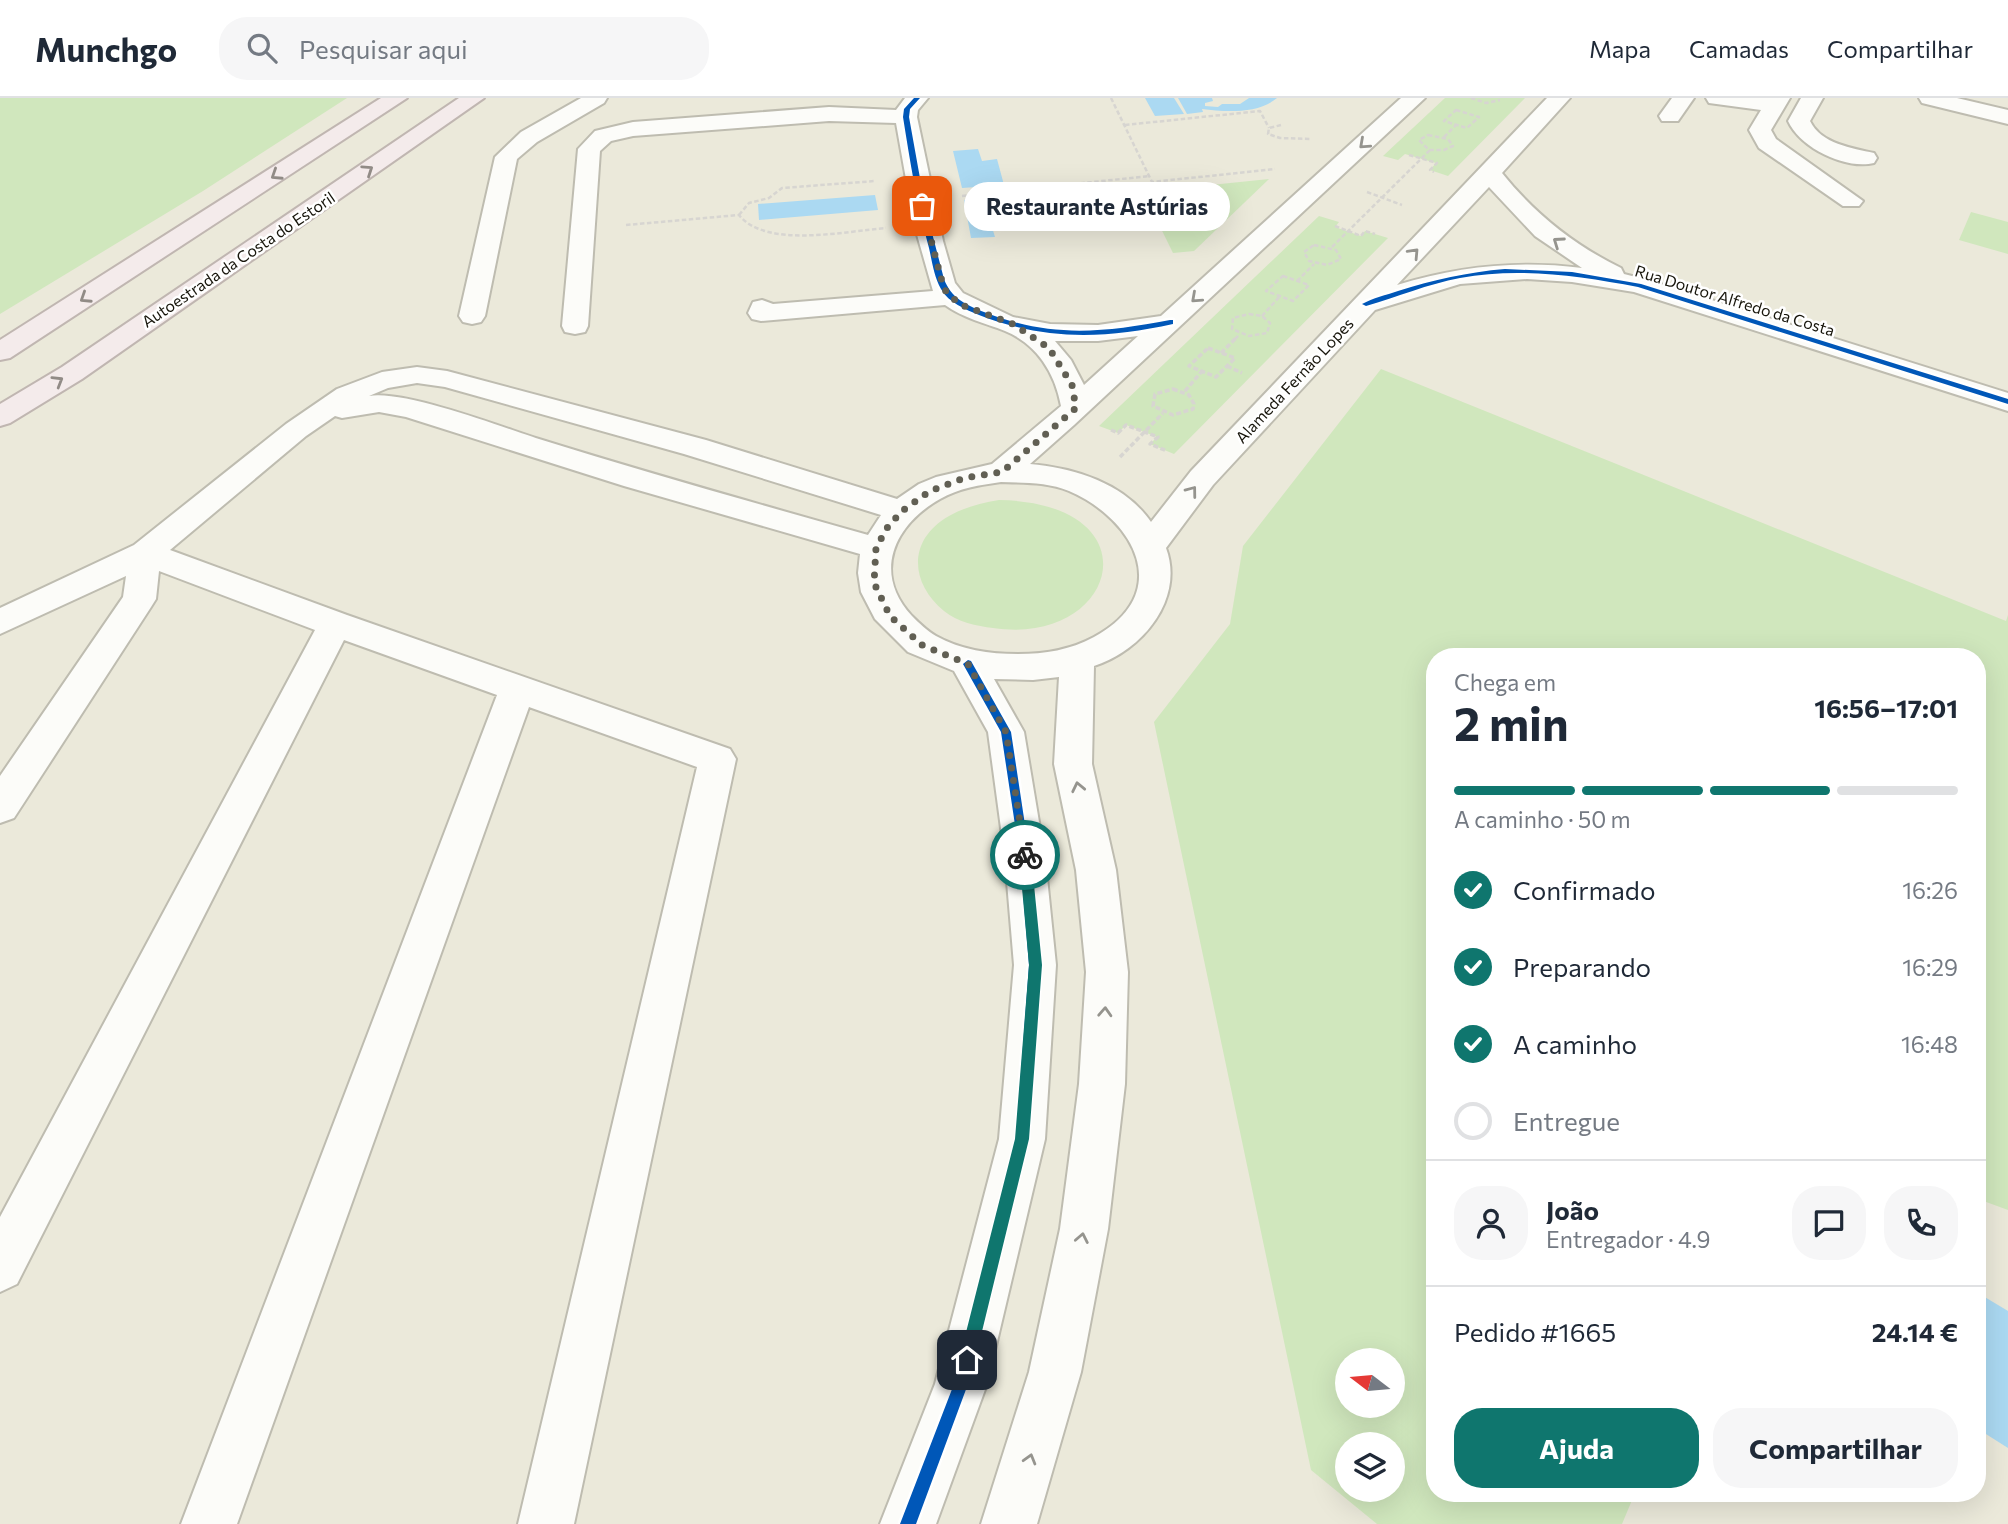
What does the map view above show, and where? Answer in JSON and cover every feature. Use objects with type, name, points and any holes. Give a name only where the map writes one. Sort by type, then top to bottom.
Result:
[{"type":"highway","points":[[0,352],[396,98]]},
{"type":"highway","name":"Autoestrada da Costa do Estoril","points":[[0,417],[72,373],[473,98]]},
{"type":"street","points":[[472,316],[506,157],[529,137],[596,98]]},
{"type":"street","points":[[1002,472],[1076,408],[1414,98]]},
{"type":"street","name":"Alameda Fernão Lopes","points":[[1151,545],[1202,478],[1559,98]]},
{"type":"street","points":[[1717,98],[1777,101],[1760,130],[1767,143],[1851,201]]},
{"type":"street","points":[[1812,98],[1799,121],[1801,129],[1830,148],[1866,158]]},
{"type":"street","points":[[1930,98],[2008,117]]},
{"type":"street","points":[[743,140],[742,131],[830,124],[911,107],[909,201],[944,289],[959,304],[1013,324],[1062,335],[1090,335],[1170,322]]},
{"type":"street","points":[[575,326],[589,149],[603,136],[633,129],[829,114],[870,116]]},
{"type":"street","points":[[1489,172],[1508,198],[1543,231],[1584,260],[1639,285]]},
{"type":"street","name":"Rua Doutor Alfredo da Costa","points":[[1366,304],[1460,276],[1487,273],[1583,275],[1639,285],[2008,402]]},
{"type":"street","points":[[762,308],[761,313],[952,297]]},
{"type":"street","points":[[1013,324],[1049,348],[1072,385],[1076,408]]},
{"type":"street","points":[[0,622],[145,553],[296,430],[347,395],[382,380],[417,375],[447,379],[695,447],[902,511]]},
{"type":"street","points":[[296,430],[347,407],[379,403],[411,409],[635,479],[876,548]]},
{"type":"street","points":[[1002,472],[1040,474],[1078,482],[1110,498],[1135,520],[1151,545],[1156,571],[1150,598],[1135,623],[1109,644],[1077,660],[1022,669],[968,664],[922,645],[890,616],[874,583],[876,548],[887,528],[902,511],[930,491],[964,478],[1002,472]]},
{"type":"street","points":[[145,553],[335,624],[717,759],[546,1524]]},
{"type":"street","points":[[0,807],[139,599],[145,553]]},
{"type":"street","points":[[0,1268],[335,624]]},
{"type":"street","points":[[1009,1524],[1055,1371],[1084,1229],[1102,1084],[1107,972],[1096,870],[1073,764],[1077,660]]},
{"type":"street","points":[[908,1524],[961,1384],[1022,1139],[1035,965],[1025,858],[1006,732],[968,664]]},
{"type":"street","points":[[209,1524],[518,688]]},
{"type":"path","points":[[1111,98],[1152,182],[1297,167],[1327,178]]},
{"type":"path","points":[[1471,98],[1480,102],[1496,102],[1502,98]]},
{"type":"path","points":[[1468,113],[1480,102]]},
{"type":"path","points":[[1456,110],[1468,113],[1479,117],[1467,128],[1444,121],[1456,110]]},
{"type":"path","points":[[1125,125],[1260,111],[1269,128],[1268,134],[1275,138],[1296,140],[1303,137],[1314,141]]},
{"type":"path","points":[[1269,128],[1282,125]]},
{"type":"path","points":[[1444,137],[1456,125]]},
{"type":"path","points":[[1428,135],[1444,137],[1451,141],[1453,146],[1447,150],[1430,150],[1419,143],[1421,138],[1428,135]]},
{"type":"path","points":[[1332,247],[1430,150]]},
{"type":"path","points":[[1405,154],[1437,163],[1430,170],[1439,173]]},
{"type":"path","points":[[583,229],[740,215],[749,203],[769,198],[782,188],[880,181],[884,197],[909,201],[1149,176]]},
{"type":"path","points":[[740,215],[748,226],[790,236],[889,227],[886,210],[909,201]]},
{"type":"path","points":[[1329,219],[1339,222],[1334,227],[1348,232],[1362,236],[1366,231],[1377,234]]},
{"type":"path","points":[[1320,245],[1332,247],[1341,259],[1333,264],[1314,264],[1305,258],[1306,249],[1320,245]]},
{"type":"path","points":[[1297,281],[1314,264]]},
{"type":"path","points":[[1283,276],[1297,281],[1309,285],[1293,301],[1266,291],[1283,276]]},
{"type":"path","points":[[1262,316],[1280,296]]},
{"type":"path","points":[[1250,314],[1262,316],[1270,323],[1267,333],[1255,337],[1240,334],[1232,328],[1233,318],[1250,314]]},
{"type":"path","points":[[1221,353],[1240,334]]},
{"type":"path","points":[[1208,348],[1221,353],[1235,358],[1216,377],[1189,366],[1208,348]]},
{"type":"path","points":[[1185,391],[1202,371]]},
{"type":"path","points":[[1166,390],[1185,391],[1194,399],[1193,409],[1177,415],[1163,413],[1153,407],[1152,398],[1155,394],[1166,390]]},
{"type":"path","points":[[1115,463],[1163,413]]},
{"type":"path","points":[[1108,429],[1118,433],[1126,425],[1158,437],[1150,444],[1174,454]]},
{"type":"green space","points":[[0,98],[347,98],[203,191],[0,314]]},
{"type":"green space","points":[[1445,98],[1525,98],[1448,176],[1430,170],[1436,163],[1405,154],[1398,160],[1383,156]]},
{"type":"green space","points":[[1269,179],[1194,251],[1173,253],[1143,192]]},
{"type":"green space","points":[[1971,212],[2008,222],[2008,254],[1959,240]]},
{"type":"green space","points":[[1319,216],[1339,222],[1335,227],[1361,236],[1365,231],[1388,238],[1174,454],[1150,444],[1157,437],[1126,425],[1118,433],[1099,426]]},
{"type":"green space","points":[[1381,369],[2006,621],[2008,615],[2008,1210],[1986,1202],[1986,648],[1426,648],[1426,1502],[1631,1502],[1622,1524],[1377,1524],[1350,1502],[1405,1502],[1405,1432],[1335,1432],[1335,1490],[1311,1470],[1154,722],[1230,624],[1243,546]]},
{"type":"green space","points":[[999,500],[1050,507],[1083,524],[1100,547],[1102,572],[1092,597],[1069,616],[1036,628],[980,626],[949,615],[925,588],[918,562],[920,549],[935,526],[955,513]]},
{"type":"water","points":[[1145,98],[1174,98],[1184,114],[1155,116]]},
{"type":"water","points":[[1178,98],[1212,98],[1213,101],[1205,103],[1205,106],[1218,107],[1222,104],[1240,104],[1249,98],[1277,98],[1251,109],[1202,109],[1203,112],[1187,114]]},
{"type":"water","points":[[978,149],[982,161],[997,159],[1004,185],[962,188],[953,151]]},
{"type":"water","points":[[875,195],[878,210],[759,220],[758,204]]},
{"type":"water","points":[[1007,196],[1017,222],[991,224],[995,237],[971,238],[964,200]]},
{"type":"water","points":[[1986,1298],[2008,1311],[2008,1448],[1986,1434]]},
{"type":"cycle path","points":[[917,98],[907,109],[906,117],[912,153],[939,275],[945,290],[952,298],[965,307],[1003,322],[1050,332],[1098,333],[1170,322]]},
{"type":"cycle path","points":[[1366,304],[1437,282],[1482,273],[1527,271],[1595,277],[1639,285],[2008,402]]},
{"type":"cycle path","points":[[908,1524],[961,1384],[1022,1139],[1035,965],[1025,858],[1006,732],[968,664]]},
{"type":"way so far","points":[[922,206],[944,289],[959,304],[1013,324],[1049,348],[1072,385],[1076,408],[1002,472],[964,478],[930,491],[902,511],[887,528],[876,548],[874,583],[890,616],[922,645],[968,664],[1006,732],[1025,855]]},
{"type":"place","name":"Restaurante Astúrias","points":[[922,206]]},
{"type":"route","points":[[967,1360],[1022,1139],[1035,965],[1025,855]]}]
